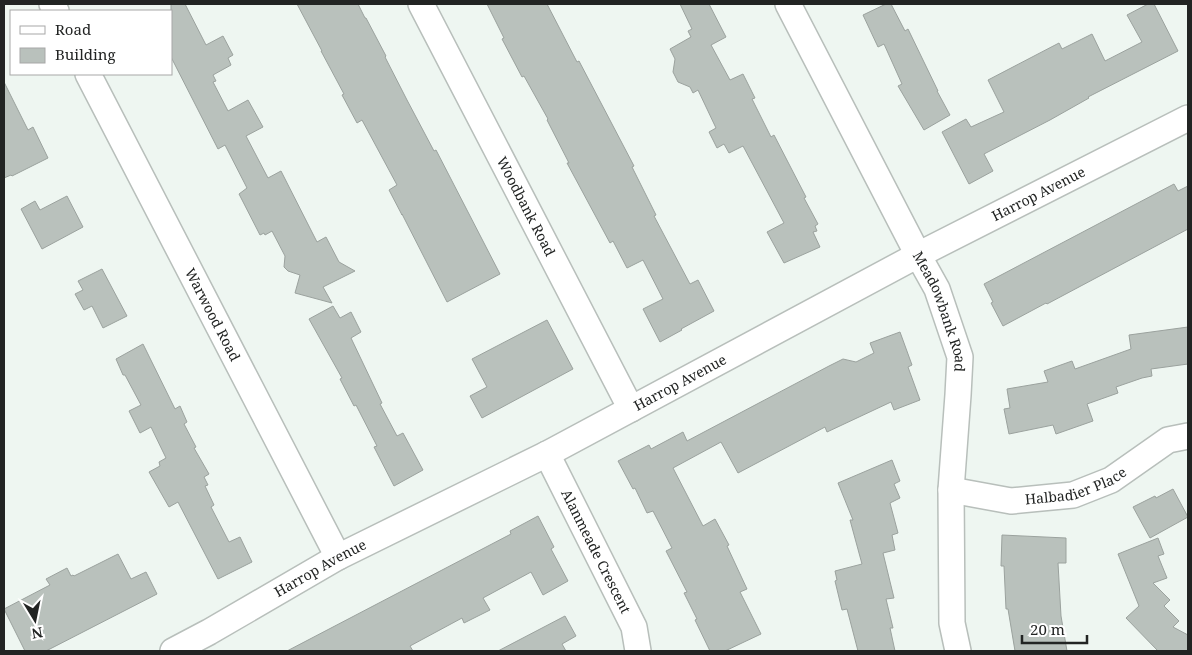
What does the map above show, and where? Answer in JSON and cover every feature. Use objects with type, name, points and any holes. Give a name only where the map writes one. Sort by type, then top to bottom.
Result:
[{"type":"street","name":"Woodbank Road","points":[[421,4],[631,409]]},
{"type":"street","name":"Meadowbank Road","points":[[788,4],[937,289],[960,357],[951,490],[952,623],[958,651]]},
{"type":"street","name":"Warwood Road","points":[[89,75],[338,557]]},
{"type":"street","name":"Harrop Avenue","points":[[172,651],[214,642],[338,557],[547,454],[918,255],[1188,118]]},
{"type":"street","name":"Halbadier Place","points":[[951,490],[1011,502],[1073,495],[1111,480],[1168,440],[1188,436]]},
{"type":"street","name":"Alanmeade Crescent","points":[[547,454],[634,627],[638,651]]},
{"type":"building","points":[[171,4],[185,4],[206,45],[223,36],[233,55],[228,58],[231,65],[213,75],[216,81],[213,82],[228,111],[248,100],[263,127],[246,136],[268,178],[281,171],[317,242],[326,237],[339,262],[355,271],[323,287],[332,303],[295,293],[300,275],[288,271],[284,267],[285,256],[272,231],[265,235],[264,233],[260,235],[239,194],[247,188],[225,145],[218,149],[172,59]]},
{"type":"building","points":[[297,4],[358,4],[500,274],[447,302],[389,190],[397,185],[362,120],[357,123]]},
{"type":"building","points":[[487,4],[547,4],[634,166],[632,167],[656,215],[654,216],[690,284],[698,280],[714,311],[660,342],[643,309],[663,299],[643,260],[627,268],[613,241],[610,243],[567,163],[569,163],[548,119],[524,76],[522,77],[502,39],[504,38]]},
{"type":"building","points":[[680,4],[709,4],[726,37],[711,45],[730,80],[743,74],[755,98],[752,99],[771,137],[774,135],[806,197],[804,198],[818,224],[815,226],[817,231],[813,232],[820,247],[784,263],[767,232],[784,223],[743,146],[729,153],[724,144],[717,148],[709,132],[716,128],[698,90],[693,93],[690,87],[678,82],[673,72],[675,59],[670,49],[691,37],[688,31],[692,29]]},
{"type":"building","points":[[886,4],[891,4],[905,31],[908,29],[950,115],[924,130],[898,86],[902,84],[884,44],[878,47],[863,15]]},
{"type":"building","points":[[1148,4],[1154,4],[1178,51],[1088,97],[1050,120],[984,154],[993,171],[969,184],[942,132],[966,119],[971,127],[1004,112],[988,80],[1059,43],[1062,49],[1092,34],[1105,61],[1142,42],[1127,15]]},
{"type":"building","points":[[4,82],[28,130],[33,127],[48,158],[4,178]]},
{"type":"building","points":[[1174,184],[1178,191],[1188,186],[1188,229],[1003,326],[984,284]]},
{"type":"building","points":[[67,196],[83,227],[42,249],[21,209],[35,201],[40,210]]},
{"type":"building","points":[[102,269],[127,316],[103,328],[92,306],[84,310],[75,294],[83,290],[78,281]]},
{"type":"building","points":[[333,306],[340,318],[351,312],[361,332],[351,338],[382,403],[380,404],[397,436],[403,433],[423,470],[394,486],[374,447],[377,446],[309,319]]},
{"type":"building","points":[[547,320],[573,369],[482,418],[470,396],[487,387],[472,359]]},
{"type":"building","points":[[1188,327],[1188,364],[1151,369],[1152,376],[1116,387],[1118,393],[1087,404],[1093,421],[1056,434],[1053,425],[1009,434],[1004,409],[1010,408],[1007,389],[1048,382],[1044,371],[1072,361],[1075,369],[1131,349],[1129,335]]},
{"type":"building","points":[[900,332],[912,365],[908,367],[920,400],[894,410],[891,402],[827,432],[825,427],[738,473],[721,442],[673,468],[703,526],[715,519],[729,545],[727,546],[747,589],[740,592],[761,634],[725,651],[710,651],[684,593],[687,592],[666,551],[672,548],[653,511],[647,513],[635,488],[633,489],[618,461],[649,445],[651,449],[683,432],[687,441],[843,359],[856,362],[874,353],[870,343]]},
{"type":"building","points":[[143,344],[175,409],[180,406],[187,422],[184,424],[196,447],[194,448],[209,474],[204,477],[208,485],[205,486],[214,505],[211,507],[229,542],[240,537],[252,562],[218,579],[178,502],[169,507],[149,472],[160,466],[159,462],[166,458],[151,427],[140,433],[129,411],[141,405],[116,359]]},
{"type":"building","points":[[892,460],[900,481],[894,484],[900,498],[890,503],[898,533],[892,535],[895,550],[883,553],[894,598],[886,599],[893,628],[890,628],[895,651],[858,651],[847,609],[842,610],[835,581],[837,580],[835,571],[862,564],[850,520],[853,520],[838,483]]},
{"type":"building","points":[[1173,489],[1188,517],[1150,538],[1133,507]]},
{"type":"building","points":[[538,516],[554,547],[551,549],[568,581],[543,595],[531,572],[483,598],[490,610],[464,623],[462,618],[410,646],[413,651],[287,651],[511,534],[510,531]]},
{"type":"building","points":[[1002,535],[1066,538],[1066,563],[1058,563],[1061,616],[1067,651],[1015,651],[1008,609],[1006,609],[1004,566],[1001,566]]},
{"type":"building","points":[[1158,538],[1164,554],[1158,556],[1167,578],[1153,583],[1170,600],[1164,606],[1179,621],[1173,627],[1188,635],[1188,651],[1158,651],[1126,618],[1139,606],[1118,554]]},
{"type":"building","points":[[118,554],[131,579],[146,572],[157,594],[46,651],[25,651],[4,609],[50,585],[46,579],[67,568],[71,576],[74,576]]},
{"type":"building","points":[[565,616],[576,636],[562,644],[566,651],[498,651]]}]
